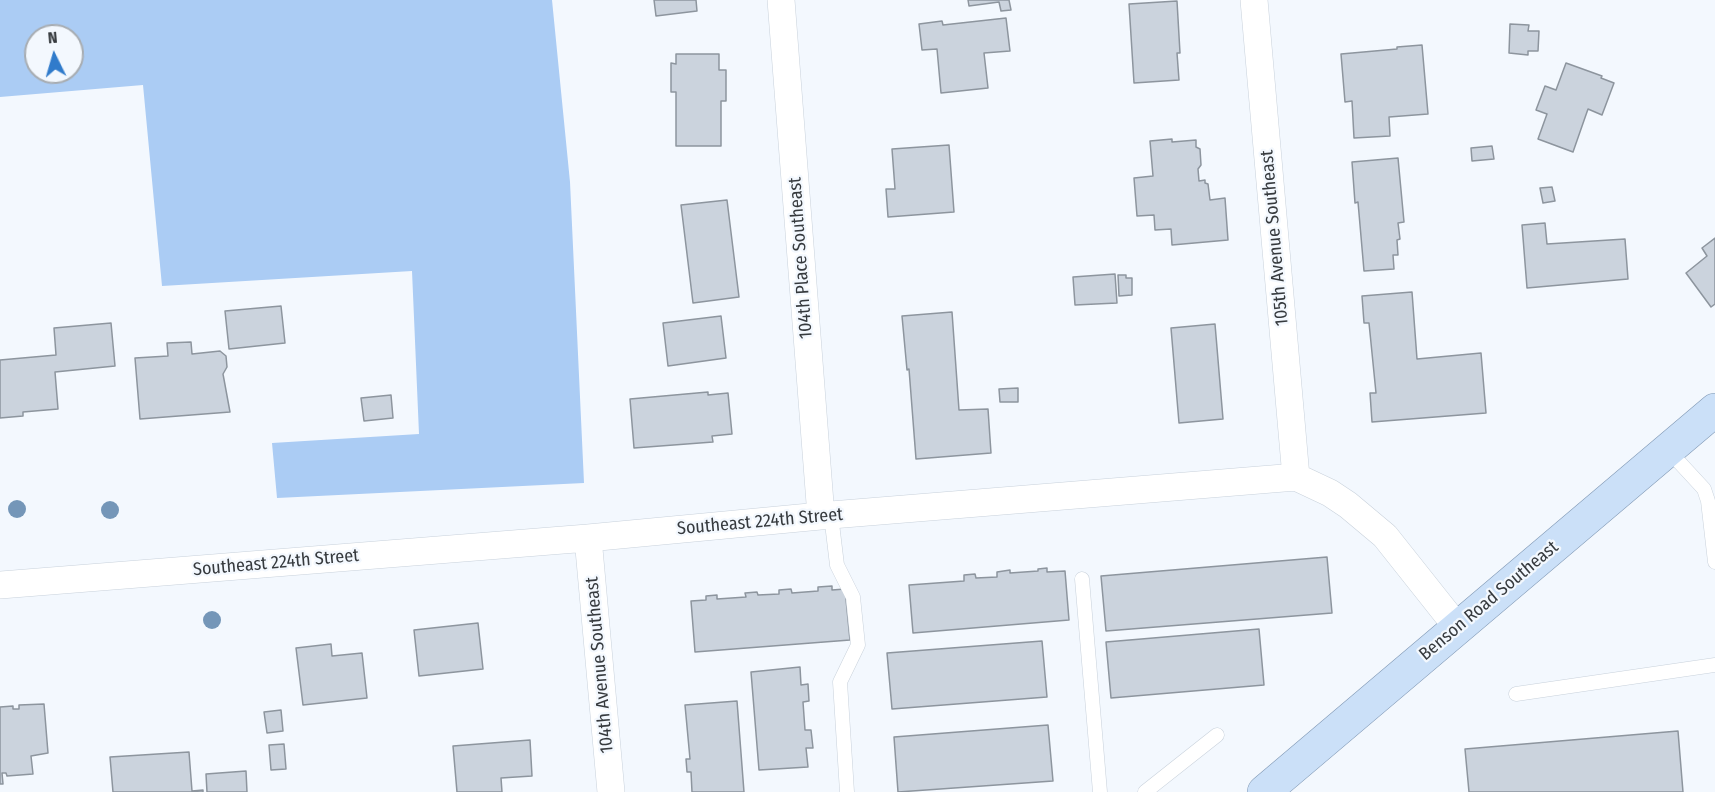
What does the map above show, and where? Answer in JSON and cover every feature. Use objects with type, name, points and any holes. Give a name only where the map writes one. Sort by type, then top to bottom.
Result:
[{"type":"main road","name":"Benson Road Southeast","points":[[1264,792],[1715,410]]},
{"type":"street","name":"104th Place Southeast","points":[[781,0],[826,515]]},
{"type":"street","name":"105th Avenue Southeast","points":[[1254,0],[1296,477]]},
{"type":"street","name":"Southeast 224th Street","points":[[0,585],[588,538],[826,515],[1296,477],[1330,493],[1385,536],[1458,628]]},
{"type":"street","name":"104th Avenue Southeast","points":[[588,538],[611,792]]},
{"type":"lane","points":[[1668,450],[1704,489],[1708,501],[1715,562]]},
{"type":"lane","points":[[826,515],[837,565],[854,597],[858,645],[840,682],[847,792]]},
{"type":"lane","points":[[1082,579],[1100,792]]},
{"type":"lane","points":[[1516,694],[1715,665]]},
{"type":"lane","points":[[1145,792],[1217,735]]},
{"type":"shaded area","points":[[0,0],[552,0],[570,182],[584,483],[277,498],[272,443],[419,434],[412,271],[162,286],[143,85],[0,97]]},
{"type":"building","points":[[654,0],[696,0],[697,11],[656,16]]},
{"type":"building","points":[[968,0],[1009,0],[1011,10],[1001,11],[999,2],[969,6]]},
{"type":"building","points":[[1177,1],[1179,80],[1134,83],[1129,4]]},
{"type":"building","points":[[1006,18],[1010,51],[984,53],[988,88],[941,93],[937,49],[922,50],[919,24],[942,21],[943,25]]},
{"type":"building","points":[[1510,24],[1529,25],[1528,31],[1539,31],[1538,51],[1528,51],[1528,55],[1509,53]]},
{"type":"building","points":[[1422,45],[1428,114],[1389,117],[1390,136],[1354,138],[1352,101],[1345,102],[1341,54]]},
{"type":"building","points":[[676,54],[719,54],[719,70],[726,70],[726,101],[721,101],[721,146],[676,146],[676,92],[671,92],[671,63],[676,64]]},
{"type":"building","points":[[1566,63],[1602,76],[1601,78],[1614,83],[1602,115],[1588,109],[1573,152],[1538,139],[1547,114],[1536,110],[1545,86],[1556,90]]},
{"type":"building","points":[[1172,139],[1172,142],[1196,140],[1196,147],[1200,149],[1199,181],[1205,180],[1208,184],[1210,200],[1225,198],[1228,240],[1172,245],[1171,229],[1155,230],[1154,215],[1137,216],[1134,178],[1153,176],[1150,141]]},
{"type":"building","points":[[949,145],[954,212],[888,217],[886,189],[895,189],[892,149]]},
{"type":"building","points":[[1492,146],[1494,159],[1472,161],[1471,148]]},
{"type":"building","points":[[1398,158],[1404,222],[1398,223],[1400,239],[1397,240],[1398,255],[1393,255],[1394,269],[1364,271],[1352,162]]},
{"type":"building","points":[[1552,187],[1555,201],[1543,203],[1540,188]]},
{"type":"building","points":[[727,200],[739,297],[693,303],[681,205]]},
{"type":"building","points":[[1545,223],[1547,244],[1625,239],[1628,279],[1527,288],[1522,225]]},
{"type":"building","points":[[1715,238],[1715,304],[1711,307],[1686,273],[1707,256],[1702,248]]},
{"type":"building","points":[[1115,274],[1117,303],[1075,305],[1073,277]]},
{"type":"building","points":[[1118,275],[1132,278],[1132,295],[1119,296]]},
{"type":"building","points":[[1412,292],[1417,359],[1481,353],[1486,413],[1372,422],[1370,393],[1376,393],[1369,323],[1364,323],[1362,296]]},
{"type":"building","points":[[281,306],[285,343],[229,349],[225,311]]},
{"type":"building","points":[[952,312],[959,410],[988,409],[991,453],[916,459],[909,369],[907,370],[902,316]]},
{"type":"building","points":[[721,316],[726,358],[668,366],[663,323]]},
{"type":"building","points":[[111,323],[115,366],[55,372],[58,409],[23,412],[23,416],[0,418],[0,360],[56,355],[54,328]]},
{"type":"building","points":[[1215,324],[1223,419],[1179,423],[1171,328]]},
{"type":"building","points":[[191,342],[192,354],[220,351],[226,356],[227,367],[223,374],[230,412],[140,419],[135,358],[168,356],[167,343]]},
{"type":"building","points":[[1018,388],[1018,402],[1000,402],[999,389]]},
{"type":"building","points":[[708,392],[708,395],[728,393],[732,434],[712,436],[713,442],[634,448],[630,399]]},
{"type":"building","points":[[391,395],[393,418],[364,421],[361,398]]},
{"type":"building","points":[[1327,557],[1332,613],[1106,631],[1101,576]]},
{"type":"building","points":[[1047,568],[1047,572],[1065,571],[1069,620],[913,633],[909,585],[964,581],[964,575],[975,574],[976,578],[997,577],[997,572],[1038,571],[1038,569]]},
{"type":"building","points":[[832,586],[832,590],[845,589],[850,640],[695,652],[691,601],[706,600],[706,596],[717,595],[717,599],[746,597],[745,593],[757,592],[758,595],[779,594],[779,590],[791,589],[792,593],[818,591],[818,587]]},
{"type":"building","points":[[478,623],[483,669],[419,676],[414,630]]},
{"type":"building","points":[[1259,629],[1264,685],[1111,698],[1106,642]]},
{"type":"building","points":[[1042,641],[1047,697],[892,709],[887,653]]},
{"type":"building","points":[[331,644],[332,656],[362,653],[367,698],[303,705],[296,648]]},
{"type":"building","points":[[800,667],[801,685],[808,684],[809,701],[803,702],[805,730],[811,730],[813,748],[806,748],[808,767],[759,770],[751,672]]},
{"type":"building","points":[[737,701],[744,792],[692,792],[691,772],[687,772],[686,759],[690,759],[685,705]]},
{"type":"building","points":[[44,704],[48,753],[31,756],[33,774],[7,776],[6,773],[2,773],[3,784],[0,784],[0,707],[13,706],[13,709],[19,709],[19,705]]},
{"type":"building","points":[[281,710],[283,731],[267,733],[264,712]]},
{"type":"building","points":[[1048,725],[1053,781],[898,792],[894,737]]},
{"type":"building","points":[[1678,731],[1683,792],[1469,792],[1465,749]]},
{"type":"building","points":[[530,740],[532,776],[501,778],[502,792],[457,792],[453,746]]},
{"type":"building","points":[[284,744],[286,769],[271,770],[269,745]]},
{"type":"building","points":[[189,752],[192,791],[203,790],[203,792],[113,792],[110,757]]},
{"type":"building","points":[[246,771],[247,792],[207,792],[206,774]]}]
